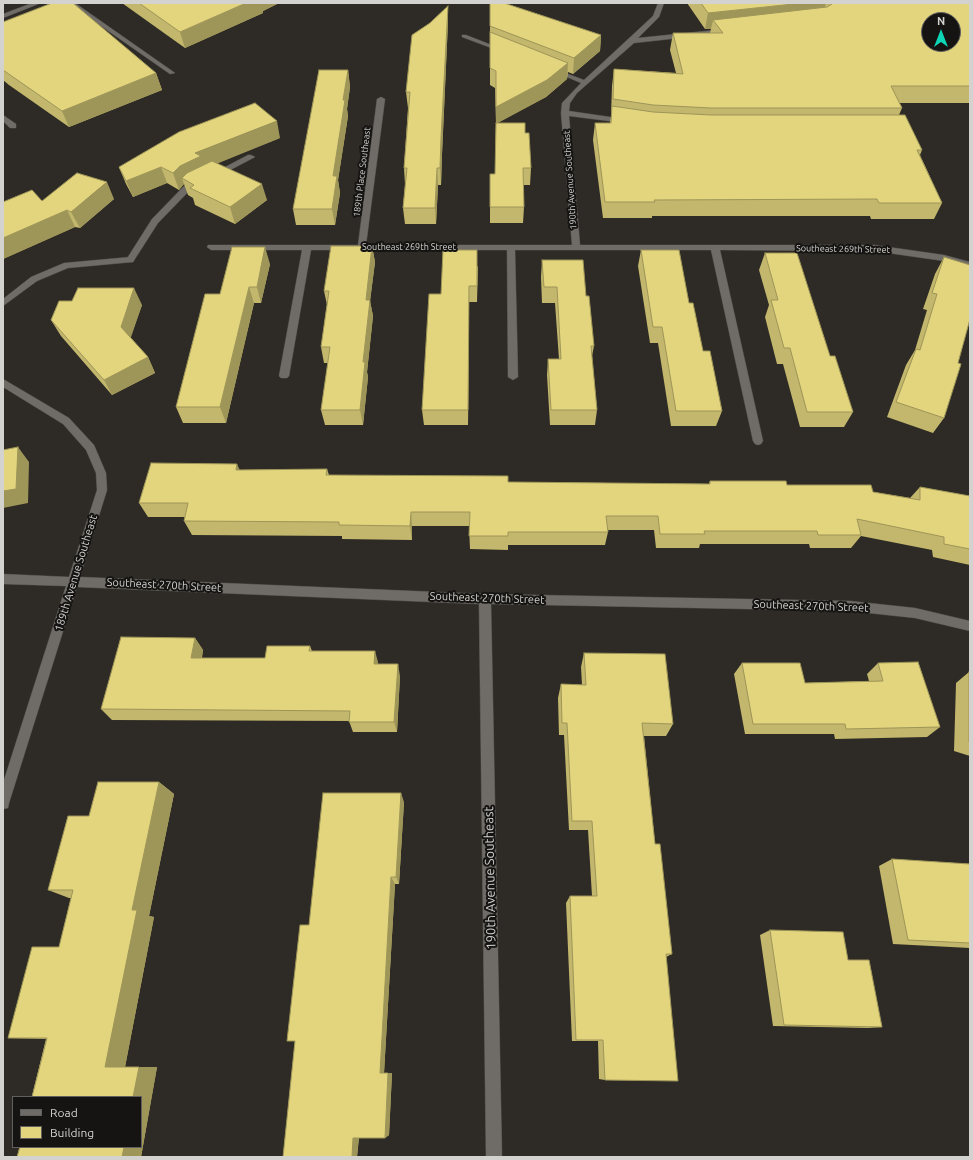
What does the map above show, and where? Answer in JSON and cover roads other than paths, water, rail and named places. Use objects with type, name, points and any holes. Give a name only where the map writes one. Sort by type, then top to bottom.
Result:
[{"type":"street","points":[[3,16],[38,3]]},
{"type":"street","points":[[71,3],[172,73]]},
{"type":"street","name":"190th Avenue Southeast","points":[[576,248],[565,113],[566,103],[574,92],[632,41],[656,17],[661,3]]},
{"type":"street","points":[[632,41],[735,30]]},
{"type":"street","points":[[464,36],[514,55]]},
{"type":"street","points":[[543,66],[586,83]]},
{"type":"street","name":"189th Place Southeast","points":[[362,247],[381,99]]},
{"type":"street","name":"190th Avenue Southeast","points":[[565,113],[635,123]]},
{"type":"street","points":[[3,117],[13,126]]},
{"type":"street","points":[[3,303],[34,279],[67,265],[130,260],[155,221],[189,186],[250,157]]},
{"type":"street","name":"Southeast 269th Street","points":[[211,247],[874,248],[944,258],[970,265]]},
{"type":"street","points":[[284,376],[307,247]]},
{"type":"street","points":[[511,248],[513,377]]},
{"type":"street","points":[[715,248],[758,440]]},
{"type":"street","name":"189th Avenue Southeast","points":[[3,382],[66,421],[90,448],[101,473],[102,490],[3,803]]},
{"type":"street","name":"Southeast 270th Street","points":[[3,579],[485,599],[850,606],[915,613],[970,626]]},
{"type":"street","name":"190th Avenue Southeast","points":[[485,599],[494,1157]]}]
